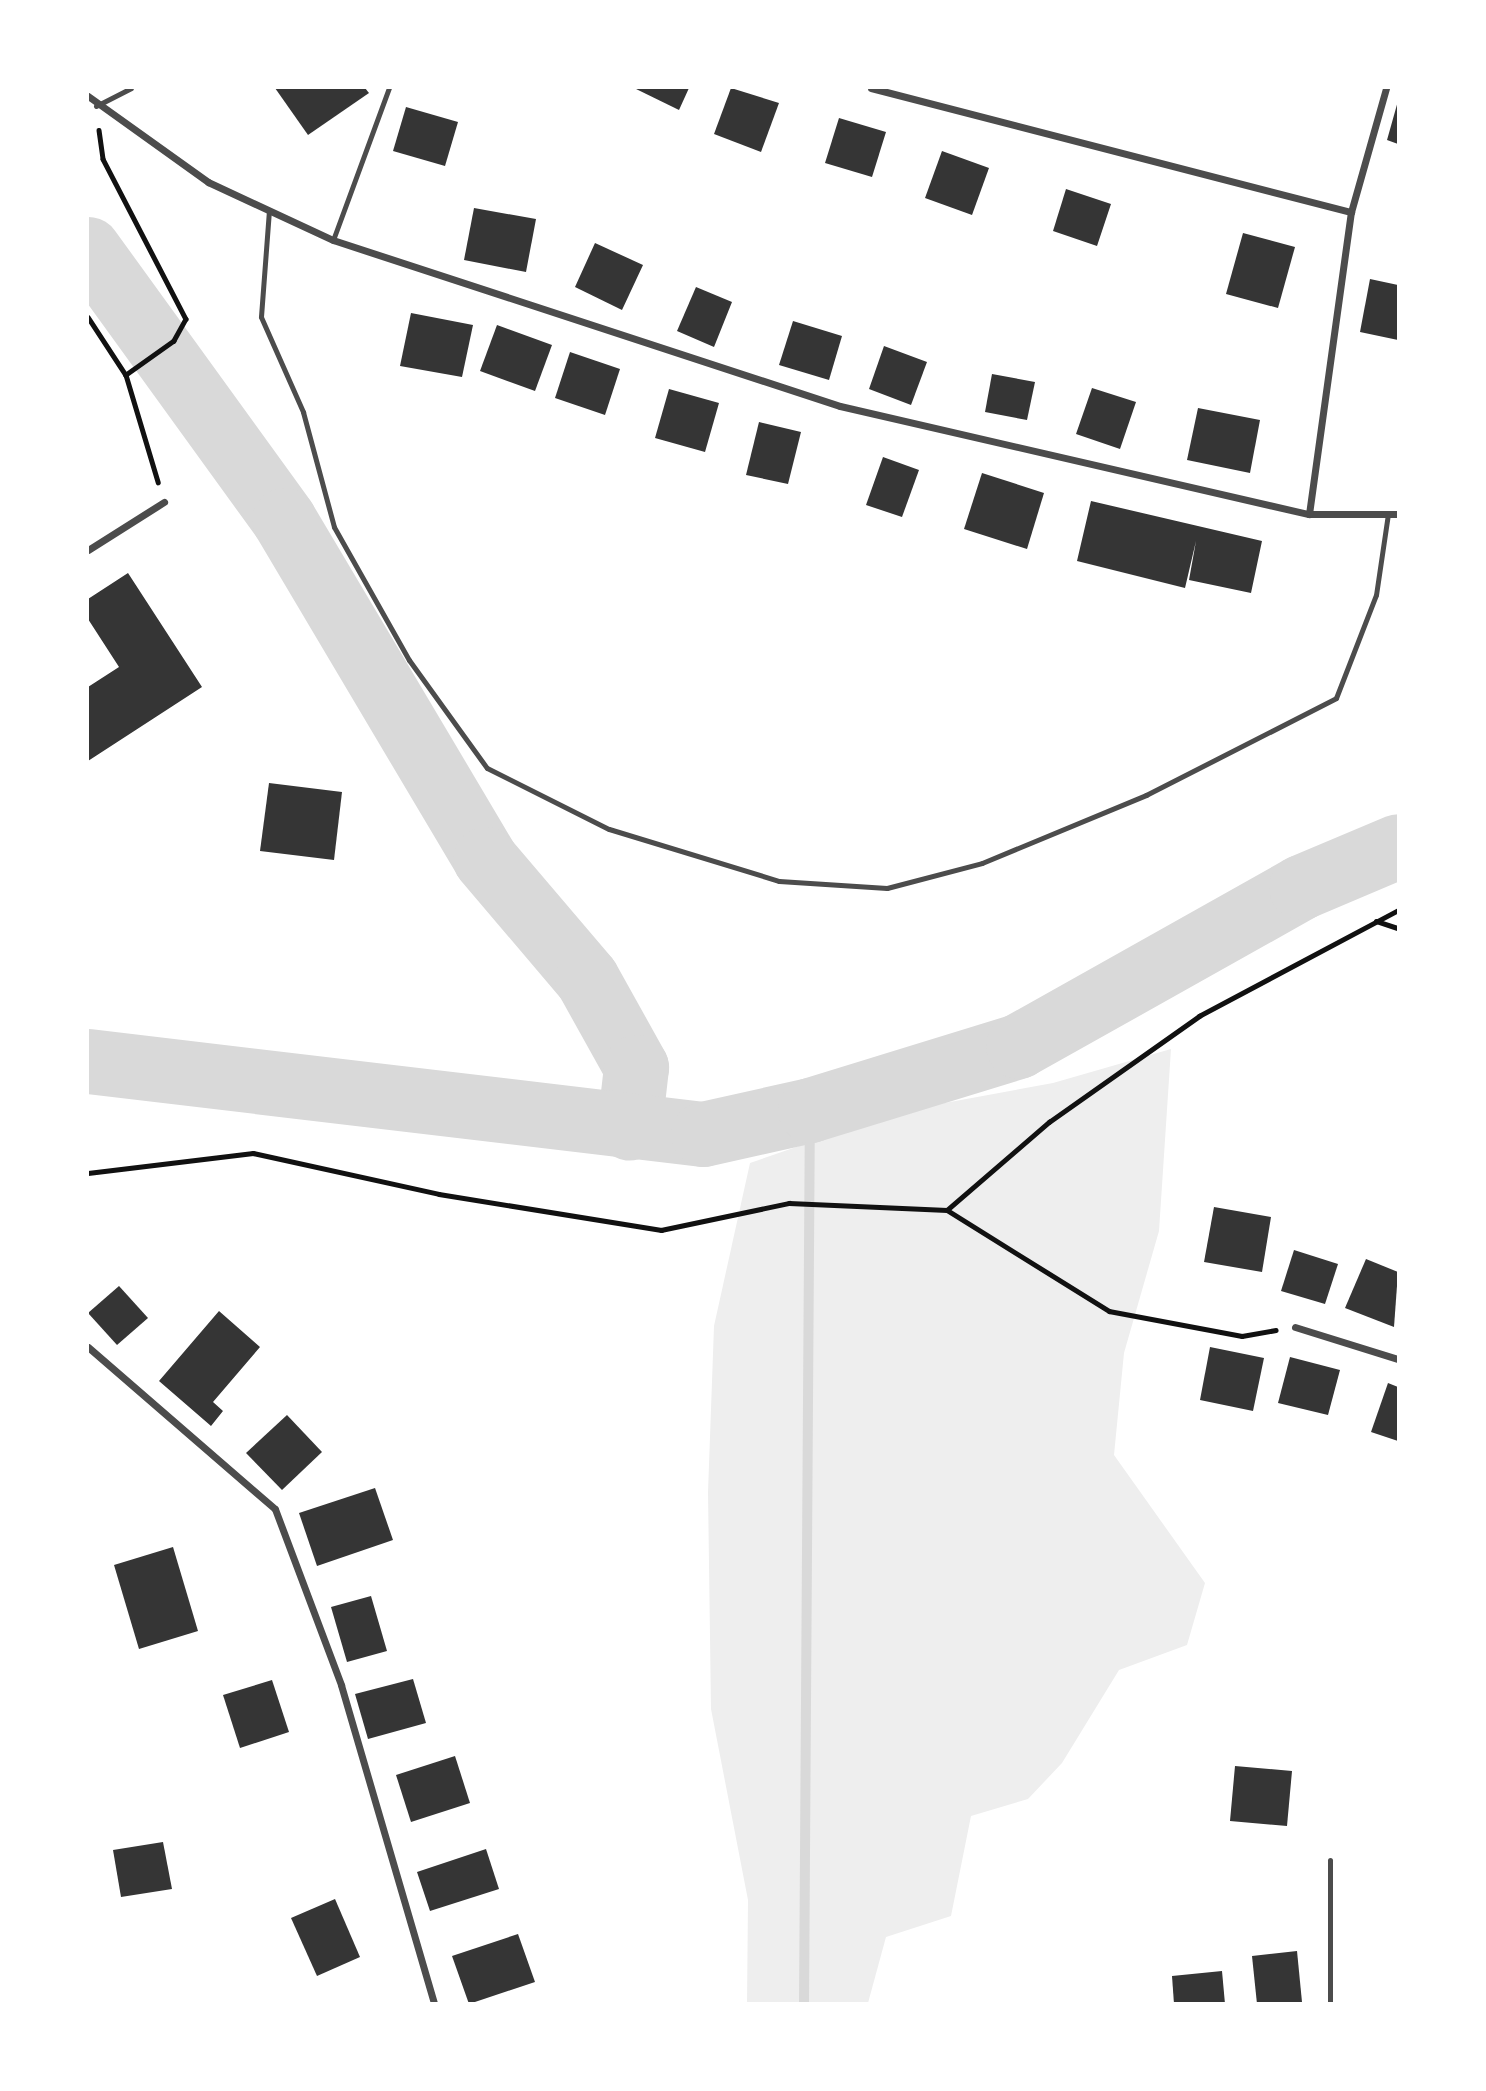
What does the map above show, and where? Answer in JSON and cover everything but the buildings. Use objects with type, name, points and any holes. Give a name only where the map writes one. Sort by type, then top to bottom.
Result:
[{"type":"street","points":[[871,88],[1351,212]]},
{"type":"street","points":[[1309,513],[1351,212],[1385,88]]},
{"type":"street","points":[[88,96],[96,106],[208,182],[333,240],[841,406],[1309,513],[1398,514]]},
{"type":"street","points":[[88,550],[164,502]]},
{"type":"street","points":[[1295,1327],[1398,1359]]},
{"type":"street","points":[[88,1347],[275,1508],[341,1685],[434,2004]]},
{"type":"lane","points":[[96,106],[131,88]]},
{"type":"lane","points":[[333,240],[389,88]]},
{"type":"lane","points":[[269,210],[261,317],[303,412],[334,527],[410,660],[487,768],[609,829],[779,881],[887,888],[982,863],[1146,796],[1336,698],[1376,595],[1388,514]]},
{"type":"lane","points":[[1329,1860],[1330,2004]]},
{"type":"path","points":[[96,106],[103,159],[186,319],[174,341],[126,375]]},
{"type":"path","points":[[88,317],[126,375],[164,502]]},
{"type":"path","points":[[947,1210],[1049,1122],[1199,1016],[1398,910]]},
{"type":"path","points":[[1374,921],[1398,928]]},
{"type":"path","points":[[88,1173],[253,1153],[439,1194],[661,1230],[789,1203],[947,1210],[1109,1311],[1242,1336],[1295,1327]]},
{"type":"shaded area","points":[[1171,1049],[1159,1231],[1124,1353],[1114,1455],[1205,1583],[1187,1645],[1119,1670],[1062,1763],[1028,1799],[971,1816],[951,1916],[886,1937],[868,2003],[747,2004],[748,1900],[711,1709],[708,1492],[714,1326],[750,1163],[901,1111],[1053,1083]]},
{"type":"waterway","points":[[88,249],[284,520],[485,859],[587,979],[636,1067],[629,1128]]},
{"type":"waterway","points":[[88,1061],[703,1134],[810,1110],[1018,1046],[1301,887],[1398,846]]},
{"type":"waterway","points":[[804,2004],[810,1110]]}]
